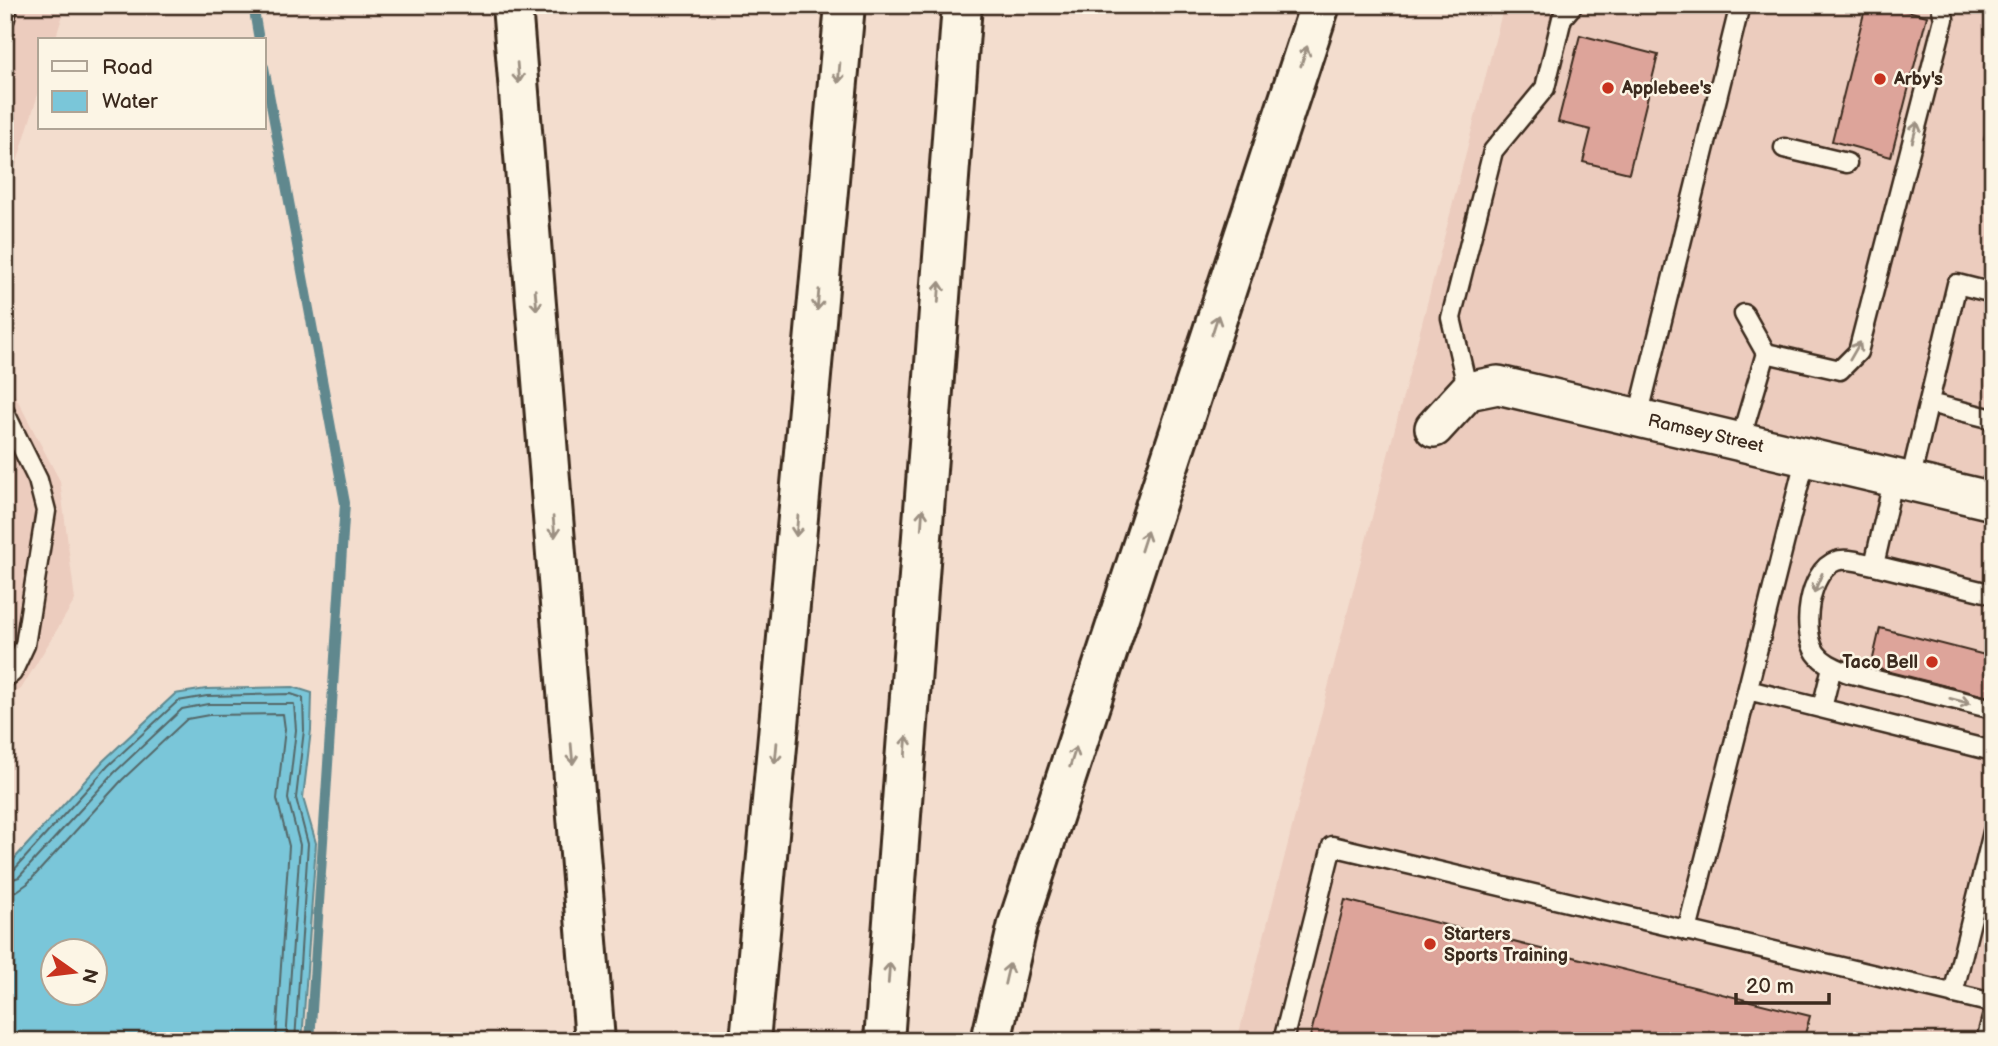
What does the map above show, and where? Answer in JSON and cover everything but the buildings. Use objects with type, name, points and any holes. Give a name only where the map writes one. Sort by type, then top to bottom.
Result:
[{"type":"highway","points":[[512,5],[595,1041]]},
{"type":"highway","points":[[750,1041],[845,5]]},
{"type":"highway","points":[[884,1041],[962,5]]},
{"type":"highway","points":[[991,1041],[1018,924],[1321,5]]},
{"type":"street","name":"Ramsey Street","points":[[1468,391],[1498,385],[1993,501]]},
{"type":"street","points":[[1434,428],[1468,391]]},
{"type":"lane","points":[[5,18],[8,5]]},
{"type":"lane","points":[[1468,391],[1451,318],[1493,151],[1545,88],[1562,19],[1573,5]]},
{"type":"lane","points":[[1638,416],[1740,5]]},
{"type":"lane","points":[[1766,353],[1840,370],[1858,352],[1944,19],[1941,5]]},
{"type":"lane","points":[[1784,148],[1847,163]]},
{"type":"lane","points":[[1874,565],[1928,403],[1957,284],[1993,293]]},
{"type":"lane","points":[[1740,441],[1766,353],[1744,314]]},
{"type":"lane","points":[[1928,403],[1993,419]]},
{"type":"lane","points":[[5,413],[37,480],[46,511],[25,645],[12,673],[5,678]]},
{"type":"lane","points":[[1687,931],[1806,456]]},
{"type":"lane","points":[[1993,594],[1874,565],[1838,560],[1826,566],[1817,582],[1806,623],[1817,655],[1832,667],[1993,709]]},
{"type":"lane","points":[[1822,708],[1832,667]]},
{"type":"lane","points":[[1748,690],[1993,751]]},
{"type":"lane","points":[[1953,994],[1993,832]]},
{"type":"lane","points":[[1283,1041],[1332,846],[1993,1003]]},
{"type":"lane","points":[[1986,1041],[1993,1014]]},
{"type":"shaded area","points":[[5,5],[66,5],[56,38],[38,38],[38,94],[5,201]]},
{"type":"shaded area","points":[[1504,5],[1993,5],[1993,1041],[1237,1041]]},
{"type":"shaded area","points":[[5,367],[9,384],[60,481],[75,600],[21,689],[5,699]]},
{"type":"water","points":[[293,687],[312,693],[311,730],[303,798],[316,843],[302,1041],[5,1041],[5,869],[103,761],[175,694],[206,689]]},
{"type":"waterway","points":[[253,5],[259,38]]},
{"type":"waterway","points":[[266,78],[345,503],[310,1041]]},
{"type":"place","name":"Arby's","points":[[1880,79]]},
{"type":"place","name":"Applebee's","points":[[1608,88]]},
{"type":"place","name":"Taco Bell","points":[[1932,662]]},
{"type":"place","name":"Starters Sports Training","points":[[1430,944]]}]
